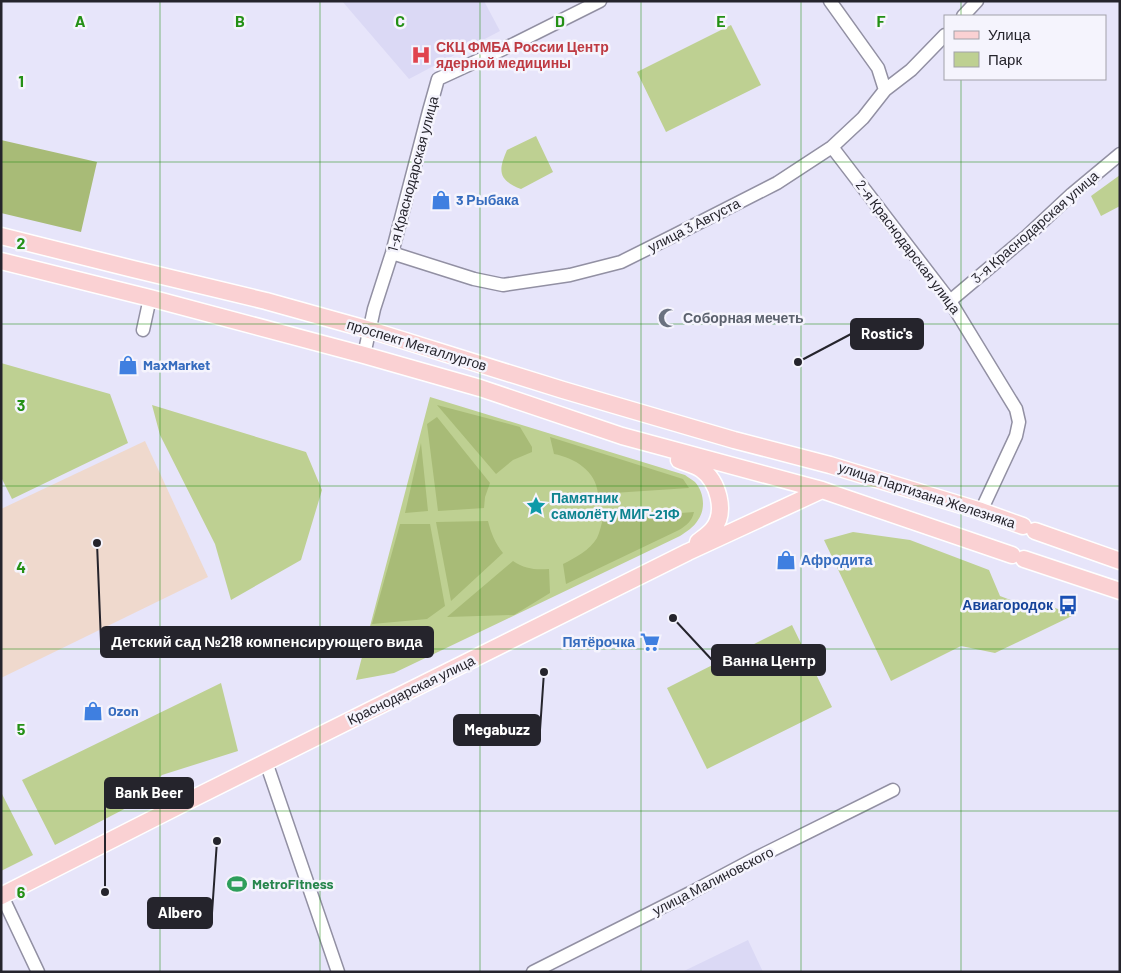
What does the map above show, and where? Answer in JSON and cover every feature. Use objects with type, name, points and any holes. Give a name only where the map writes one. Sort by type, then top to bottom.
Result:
[{"type":"main road","name":"проспект Металлургов","points":[[1,236],[370,330],[724,438],[830,465]]},
{"type":"main road","name":"проспект Металлургов","points":[[1,261],[150,298],[364,355],[488,390],[622,436],[822,490]]},
{"type":"main road","points":[[622,436],[701,469],[714,484],[720,498],[719,516],[714,528],[688,552]]},
{"type":"main road","name":"улица Партизана Железняка","points":[[830,465],[981,511],[1120,561]]},
{"type":"main road","points":[[822,490],[830,465]]},
{"type":"main road","name":"улица Партизана Железняка","points":[[822,490],[1120,591]]},
{"type":"main road","name":"Краснодарская улица","points":[[2,896],[688,552],[822,490]]},
{"type":"street","name":"1-я Краснодарская улица","points":[[364,355],[374,309],[392,253],[438,80],[600,1]]},
{"type":"street","points":[[830,1],[878,68],[885,90]]},
{"type":"street","points":[[963,15],[977,1]]},
{"type":"street","name":"улица 3 Августа","points":[[392,253],[474,279],[504,285],[570,275],[621,262],[777,183],[832,147],[863,118],[885,90],[912,70],[944,36]]},
{"type":"street","name":"2-я Краснодарская улица","points":[[832,147],[950,301],[1016,409],[1019,422],[1016,436],[981,511]]},
{"type":"street","name":"3-я Краснодарская улица","points":[[950,301],[1120,154]]},
{"type":"street","points":[[142,330],[150,298]]},
{"type":"street","points":[[266,762],[338,972]]},
{"type":"street","name":"улица Малиновского","points":[[533,972],[894,790]]},
{"type":"street","name":"Краснодарская улица","points":[[2,896],[38,972]]},
{"type":"shaded area","name":"СКЦ ФМБА России Центр ядерной медицины","points":[[342,1],[484,1],[500,31],[409,79]]},
{"type":"shaded area","points":[[145,441],[208,577],[1,678],[1,509]]},
{"type":"shaded area","points":[[748,940],[763,972],[682,972]]},
{"type":"green space","points":[[731,25],[761,85],[666,132],[637,72]]},
{"type":"green space","points":[[536,136],[553,172],[521,189],[513,186],[504,178],[501,169],[502,164],[507,150]]},
{"type":"green space","points":[[1,140],[97,162],[81,232],[1,213]]},
{"type":"green space","points":[[1120,175],[1120,206],[1101,216],[1091,196]]},
{"type":"green space","points":[[1,363],[110,394],[128,443],[12,499],[1,477]]},
{"type":"green space","points":[[430,397],[685,475],[695,482],[702,496],[701,516],[690,529],[680,536],[394,673],[356,680]]},
{"type":"green space","points":[[152,405],[306,452],[322,490],[301,560],[231,600],[215,544],[160,435]]},
{"type":"green space","points":[[437,405],[520,427],[532,447],[532,452],[513,460],[496,474]]},
{"type":"green space","points":[[437,417],[490,483],[485,497],[484,508],[438,511],[427,424]]},
{"type":"green space","points":[[550,437],[683,479],[689,488],[598,494],[589,472],[577,462],[554,454]]},
{"type":"green space","points":[[421,443],[428,511],[405,513]]},
{"type":"green space","points":[[694,512],[689,522],[679,530],[566,584],[563,564],[582,553],[594,542],[598,536],[603,519]]},
{"type":"green space","points":[[488,521],[490,530],[503,553],[451,601],[436,522]]},
{"type":"green space","points":[[400,524],[430,524],[445,606],[427,619],[372,624]]},
{"type":"green space","points":[[853,532],[910,540],[989,570],[1000,596],[1032,608],[1050,606],[1074,615],[995,653],[961,646],[891,681],[824,540]]},
{"type":"green space","points":[[513,561],[530,568],[549,569],[550,593],[514,615],[447,617]]},
{"type":"green space","points":[[792,625],[832,707],[707,769],[667,688]]},
{"type":"green space","points":[[221,683],[238,751],[162,775],[134,804],[55,845],[22,780]]},
{"type":"green space","points":[[1,792],[33,855],[1,871]]},
{"type":"place","name":"СКЦ ФМБА России Центр ядерной медицины","points":[[421,55]]},
{"type":"place","name":"3 Рыбака","points":[[441,200]]},
{"type":"place","name":"Соборная мечеть","points":[[668,318]]},
{"type":"place","name":"Rostic's","points":[[798,362]]},
{"type":"place","name":"MaxMarket","points":[[128,365]]},
{"type":"place","name":"Памятник самолёту МИГ-21Ф","points":[[536,506]]},
{"type":"place","name":"Детский сад №218 компенсирующего вида","points":[[97,543]]},
{"type":"place","name":"Афродита","points":[[786,560]]},
{"type":"place","name":"Авиагородок","points":[[1068,605]]},
{"type":"place","name":"Ванна Центр","points":[[673,618]]},
{"type":"place","name":"Пятёрочка","points":[[650,642]]},
{"type":"place","name":"Megabuzz","points":[[544,672]]},
{"type":"place","name":"Ozon","points":[[93,711]]},
{"type":"place","name":"Albero","points":[[217,841]]},
{"type":"place","name":"MetroFitness","points":[[237,884]]},
{"type":"place","name":"Bank Beer","points":[[105,892]]}]
